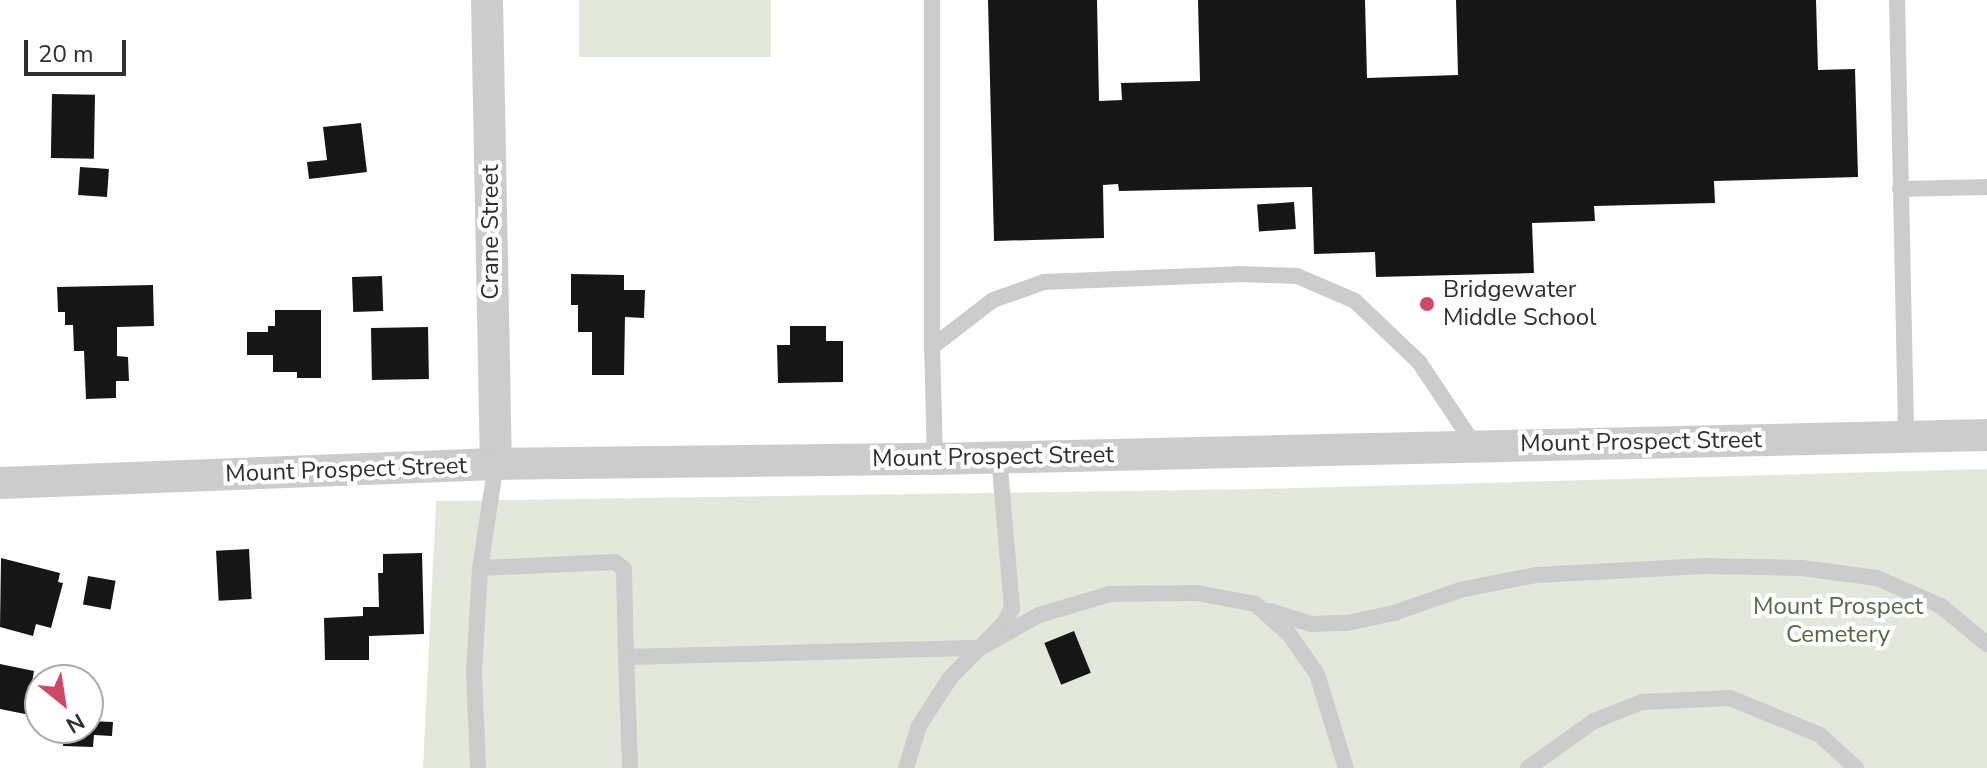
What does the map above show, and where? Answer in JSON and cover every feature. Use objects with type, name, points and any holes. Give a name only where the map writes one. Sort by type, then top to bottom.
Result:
[{"type":"street","name":"Crane Street","points":[[487,0],[496,464]]},
{"type":"street","name":"Mount Prospect Street","points":[[0,483],[496,464],[935,459],[1987,435]]},
{"type":"lane","points":[[932,0],[935,459]]},
{"type":"lane","points":[[1897,0],[1906,436]]},
{"type":"lane","points":[[1900,189],[1987,187]]},
{"type":"lane","points":[[932,347],[993,300],[1044,282],[1239,274],[1297,276],[1355,301],[1419,362],[1475,446]]},
{"type":"lane","points":[[906,768],[919,726],[950,678],[1004,623],[1012,608],[999,457]]},
{"type":"lane","points":[[478,768],[474,672],[480,568],[496,464]]},
{"type":"lane","points":[[480,568],[615,562],[624,569],[630,768]]},
{"type":"lane","points":[[626,657],[980,648],[1039,615],[1110,594],[1197,593],[1255,604],[1288,619],[1311,624],[1347,623],[1394,613],[1460,590],[1536,575],[1706,566],[1802,568],[1877,578],[1941,606],[1987,644]]},
{"type":"lane","points":[[1255,604],[1289,634],[1317,674],[1346,768]]},
{"type":"lane","points":[[1528,768],[1594,721],[1642,702],[1730,698],[1820,735],[1856,768]]},
{"type":"green space","points":[[579,0],[771,0],[771,57],[579,57]]},
{"type":"green space","name":"Mount Prospect Cemetery","points":[[1987,469],[1987,768],[423,768],[436,501],[1258,489]]},
{"type":"building","points":[[988,0],[1097,0],[1099,101],[1122,100],[1121,83],[1200,81],[1198,0],[1365,0],[1367,78],[1458,75],[1456,0],[1816,0],[1818,70],[1855,69],[1858,177],[1714,181],[1715,203],[1594,206],[1595,221],[1532,223],[1534,273],[1376,277],[1375,252],[1314,254],[1312,187],[1119,191],[1118,184],[1103,185],[1104,238],[994,241]]},
{"type":"building","points":[[52,94],[95,95],[94,159],[51,158]]},
{"type":"building","points":[[361,123],[367,172],[309,179],[307,162],[327,160],[323,127]]},
{"type":"building","points":[[80,167],[109,169],[107,197],[78,195]]},
{"type":"building","points":[[1294,202],[1296,229],[1259,232],[1257,205]]},
{"type":"building","points":[[571,274],[624,275],[624,290],[645,290],[644,318],[625,317],[624,375],[592,375],[592,332],[578,332],[578,305],[571,305]]},
{"type":"building","points":[[382,276],[383,311],[353,312],[352,277]]},
{"type":"building","points":[[153,285],[154,326],[117,327],[117,356],[128,357],[129,381],[116,381],[116,398],[86,399],[84,351],[74,351],[73,325],[65,325],[65,312],[58,312],[57,287]]},
{"type":"building","points":[[275,310],[321,310],[321,378],[297,378],[297,372],[273,372],[273,355],[247,355],[247,332],[268,332],[268,326],[275,326]]},
{"type":"building","points":[[790,326],[826,326],[826,341],[843,341],[843,382],[778,383],[777,345],[790,345]]},
{"type":"building","points":[[428,327],[429,379],[372,380],[371,328]]},
{"type":"building","points":[[249,549],[252,599],[219,601],[216,551]]},
{"type":"building","points":[[422,553],[424,634],[369,636],[369,660],[325,660],[324,618],[363,616],[363,607],[379,607],[378,573],[383,573],[383,554]]},
{"type":"building","points":[[1,558],[60,573],[58,582],[63,583],[51,628],[36,624],[33,636],[0,627]]},
{"type":"building","points":[[88,576],[116,581],[111,609],[83,605]]},
{"type":"building","points":[[1074,631],[1091,673],[1061,685],[1044,643]]},
{"type":"building","points":[[0,664],[24,669],[24,714],[0,709]]},
{"type":"building","points":[[104,722],[113,722],[112,736],[104,736]]},
{"type":"building","points":[[63,744],[93,744],[93,747]]},
{"type":"place","name":"Bridgewater Middle School","points":[[1427,304]]}]
